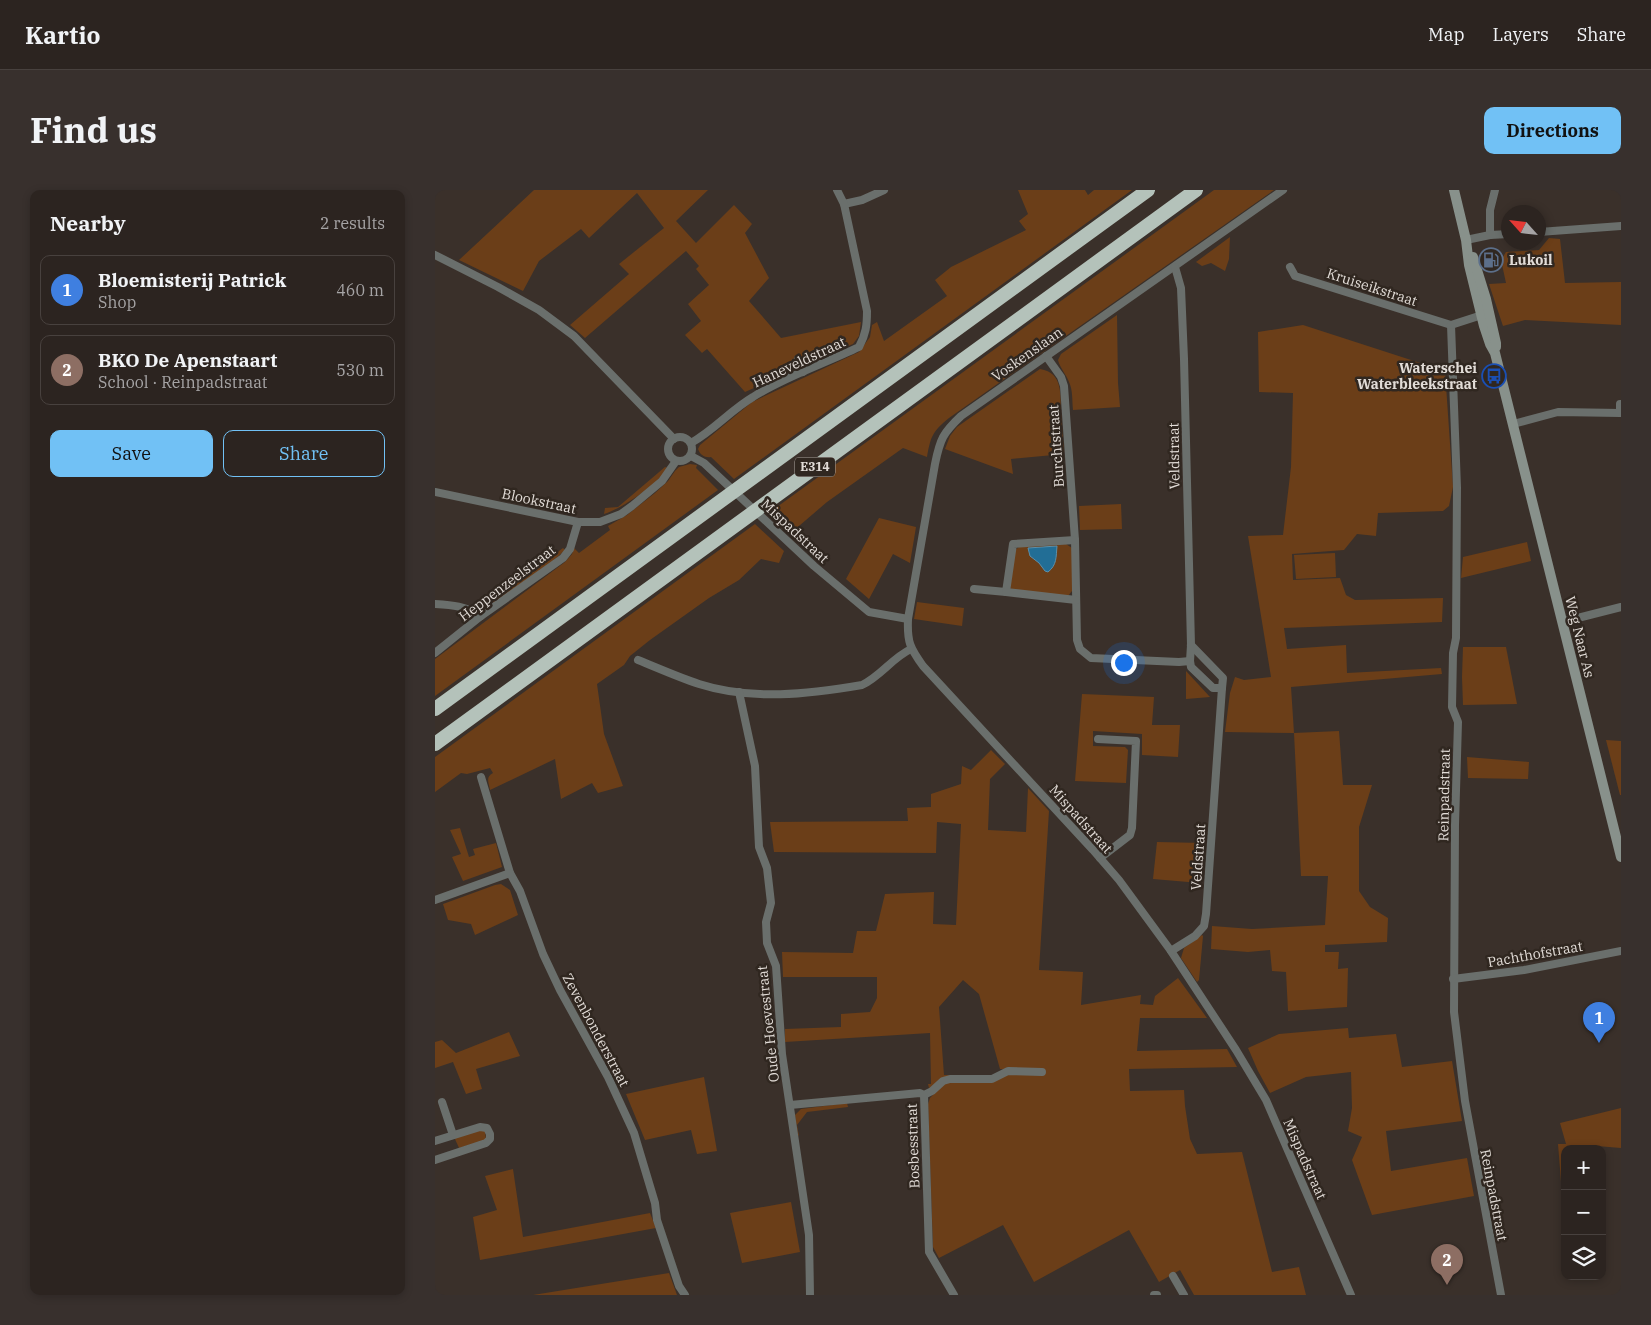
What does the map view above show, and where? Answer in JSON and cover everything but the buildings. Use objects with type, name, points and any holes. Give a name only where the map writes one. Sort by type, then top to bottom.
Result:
[{"type":"highway","name":"E314","points":[[435,709],[1148,190]]},
{"type":"highway","name":"E314","points":[[435,744],[1196,190]]},
{"type":"main road","name":"Weg Naar As","points":[[1454,190],[1467,242],[1469,265],[1486,314],[1490,344],[1495,353],[1621,857]]},
{"type":"street","name":"Haneveldstraat","points":[[691,443],[705,435],[752,398],[803,372],[859,347],[867,327],[867,311],[844,204],[837,190]]},
{"type":"street","points":[[844,204],[862,200],[883,190]]},
{"type":"street","name":"Voskenslaan","points":[[908,619],[940,441],[948,428],[961,416],[1283,190]]},
{"type":"street","points":[[1491,235],[1491,210],[1495,190]]},
{"type":"street","points":[[1546,231],[1621,226]]},
{"type":"street","points":[[1467,242],[1491,235],[1501,234]]},
{"type":"street","points":[[435,256],[498,287],[539,310],[574,336],[674,439]]},
{"type":"street","name":"Veldstraat","points":[[1175,267],[1181,288],[1184,350],[1190,661]]},
{"type":"street","name":"Kruiseikstraat","points":[[1290,267],[1295,276],[1451,325]]},
{"type":"street","points":[[1451,325],[1486,314]]},
{"type":"street","name":"Reinpadstraat","points":[[1451,325],[1457,488],[1456,638],[1453,653],[1453,706],[1458,722],[1453,1012],[1465,1101],[1501,1295]]},
{"type":"street","name":"Burchtstraat","points":[[1046,356],[1061,377],[1064,386],[1075,540],[1077,640],[1080,650],[1091,658],[1190,661]]},
{"type":"street","points":[[798,359],[803,372]]},
{"type":"street","points":[[1513,424],[1558,412],[1620,413],[1619,404]]},
{"type":"street","points":[[685,438],[691,443],[693,450],[691,456],[684,461],[676,460],[670,456],[668,448],[674,439],[685,438]]},
{"type":"street","name":"Mispadstraat","points":[[691,456],[704,463],[785,539],[869,612],[908,619],[911,649],[923,666],[1101,858],[1119,880],[1171,951],[1236,1050],[1265,1100],[1351,1295]]},
{"type":"street","name":"Blookstraat","points":[[435,492],[578,522],[600,522],[621,514],[632,506],[662,481],[676,460]]},
{"type":"street","name":"Heppenzeelstraat","points":[[435,653],[481,616],[563,558],[570,549],[578,522]]},
{"type":"street","points":[[1006,592],[1013,544],[1075,540]]},
{"type":"street","points":[[974,589],[1076,600]]},
{"type":"street","points":[[435,604],[460,606],[473,610],[481,616]]},
{"type":"street","points":[[1562,622],[1621,607]]},
{"type":"street","name":"Veldstraat","points":[[1171,951],[1195,936],[1204,926],[1223,678],[1191,645]]},
{"type":"street","points":[[638,660],[701,684],[739,692],[795,694],[863,686],[872,681],[901,654],[911,649]]},
{"type":"street","points":[[1190,661],[1191,667],[1213,688],[1222,688]]},
{"type":"street","name":"Oude Hoevestraat","points":[[739,692],[755,766],[759,847],[767,868],[771,903],[766,922],[767,943],[776,966],[782,1054],[809,1235],[810,1295]]},
{"type":"street","points":[[1099,739],[1136,741],[1133,828],[1130,835],[1101,858]]},
{"type":"street","name":"Zevenbonderstraat","points":[[481,777],[510,873],[520,891],[543,954],[560,990],[608,1077],[634,1133],[655,1203],[657,1220],[679,1286],[685,1295]]},
{"type":"street","points":[[435,900],[510,873]]},
{"type":"street","name":"Pachthofstraat","points":[[1453,979],[1524,970],[1621,951]]},
{"type":"street","points":[[924,1095],[943,1081],[950,1079],[992,1078],[1008,1071],[1042,1072]]},
{"type":"street","name":"Bosbesstraat","points":[[790,1105],[920,1093],[924,1095],[929,1252],[954,1295]]},
{"type":"street","points":[[442,1102],[453,1135]]},
{"type":"street","points":[[435,1141],[480,1126],[487,1128],[490,1134],[490,1139],[486,1143],[435,1160]]},
{"type":"street","points":[[1173,1276],[1183,1293],[1174,1295]]},
{"type":"shaded area","points":[[534,190],[708,190],[676,221],[696,243],[734,205],[752,224],[745,233],[769,278],[749,301],[781,338],[861,322],[859,336],[853,344],[810,362],[802,357],[792,359],[793,367],[788,373],[745,392],[707,349],[702,353],[685,335],[701,321],[688,304],[709,285],[696,269],[699,266],[686,251],[585,338],[570,325],[629,274],[619,264],[664,228],[637,193],[589,238],[581,229],[539,261],[523,291],[459,260]]},
{"type":"shaded area","points":[[1018,190],[1085,190],[1088,195],[1094,190],[1132,190],[734,479],[711,457],[700,453],[698,449],[700,445],[752,402],[859,352],[870,337],[872,325],[877,322],[884,341],[947,296],[935,280],[951,267],[1026,230],[1019,221],[1028,214]]},
{"type":"shaded area","points":[[1214,190],[1274,190],[949,418],[933,435],[927,457],[903,448],[827,502],[792,532],[770,512]]},
{"type":"shaded area","points":[[1230,237],[1229,259],[1225,271],[1211,263],[1202,266],[1196,262]]},
{"type":"shaded area","points":[[1549,238],[1560,239],[1565,283],[1621,282],[1621,325],[1525,320],[1503,326],[1489,284],[1506,283],[1501,260],[1506,252],[1546,250],[1546,242]]},
{"type":"shaded area","points":[[1117,315],[1120,407],[1073,410],[1070,385],[1058,360],[1061,354]]},
{"type":"shaded area","points":[[1303,325],[1445,371],[1453,487],[1449,506],[1443,511],[1378,513],[1376,536],[1357,534],[1344,550],[1292,554],[1293,580],[1340,578],[1346,595],[1355,600],[1443,598],[1442,622],[1284,628],[1287,649],[1346,645],[1347,673],[1441,668],[1442,674],[1291,687],[1294,733],[1225,732],[1230,693],[1235,677],[1244,680],[1271,677],[1248,536],[1283,535],[1291,467],[1293,393],[1259,392],[1258,332]]},
{"type":"shaded area","points":[[1040,369],[1048,371],[1053,375],[1059,386],[1064,454],[1011,459],[1013,474],[945,449],[950,436],[957,427]]},
{"type":"shaded area","points":[[690,464],[697,465],[696,468],[718,490],[435,696],[435,659],[565,562],[572,554],[574,548],[579,553],[610,530],[608,526],[627,515],[655,493],[679,467]]},
{"type":"shaded area","points":[[665,467],[668,468],[656,482],[620,507],[604,514],[605,508],[618,507]]},
{"type":"shaded area","points":[[1121,504],[1122,529],[1080,530],[1079,506]]},
{"type":"shaded area","points":[[879,518],[916,527],[910,563],[893,554],[869,599],[846,579]]},
{"type":"shaded area","points":[[755,524],[784,551],[779,563],[761,559],[739,580],[709,598],[650,640],[630,656],[624,665],[597,684],[604,734],[623,786],[598,793],[592,783],[561,799],[555,759],[490,790],[488,778],[493,773],[490,768],[467,774],[461,773],[435,792],[435,757]]},
{"type":"shaded area","points":[[1527,542],[1531,561],[1461,578],[1463,557]]},
{"type":"shaded area","points":[[1066,544],[1072,548],[1073,587],[1068,596],[1013,590],[1010,588],[1015,550],[1019,547]]},
{"type":"shaded area","points":[[563,548],[565,550],[553,561],[493,603],[495,598]]},
{"type":"shaded area","points":[[1335,553],[1336,577],[1296,579],[1294,555]]},
{"type":"shaded area","points":[[917,602],[964,608],[962,626],[914,619]]},
{"type":"shaded area","points":[[1463,647],[1506,647],[1517,704],[1463,705]]},
{"type":"shaded area","points":[[1186,671],[1210,697],[1186,699]]},
{"type":"shaded area","points":[[1082,694],[1154,697],[1152,725],[1180,725],[1178,757],[1142,755],[1142,734],[1093,731],[1093,746],[1125,747],[1128,750],[1126,783],[1075,781]]},
{"type":"shaded area","points":[[1339,731],[1343,785],[1372,785],[1359,827],[1359,891],[1370,907],[1388,918],[1387,942],[1325,945],[1325,952],[1339,952],[1338,969],[1348,968],[1347,1007],[1288,1011],[1286,972],[1272,971],[1270,950],[1248,952],[1211,949],[1212,926],[1252,929],[1325,925],[1328,876],[1301,876],[1294,733]]},
{"type":"shaded area","points":[[1606,740],[1621,741],[1621,795],[1620,795]]},
{"type":"shaded area","points":[[991,750],[1005,764],[990,779],[988,830],[1026,832],[1028,788],[1049,811],[1039,970],[1083,972],[1081,1005],[1141,995],[1140,1004],[1153,1005],[1155,996],[1178,978],[1207,1018],[1140,1018],[1137,1051],[1227,1049],[1237,1067],[1129,1069],[1130,1091],[1184,1090],[1190,1139],[1197,1154],[1242,1152],[1272,1272],[1299,1267],[1306,1295],[1194,1295],[1180,1270],[1159,1282],[1129,1230],[1034,1282],[1003,1225],[939,1258],[933,1247],[928,1104],[930,1098],[944,1083],[1008,1073],[1045,1074],[1045,1071],[1000,1069],[979,994],[963,980],[939,1007],[944,1075],[957,1075],[929,1088],[928,1084],[931,1084],[930,1033],[785,1042],[785,1029],[841,1027],[841,1014],[870,1012],[877,998],[877,977],[783,977],[782,952],[853,953],[857,931],[876,931],[885,894],[934,892],[933,924],[956,925],[961,824],[937,822],[936,853],[774,852],[770,822],[908,821],[907,808],[931,807],[931,794],[961,784],[962,766],[971,770]]},
{"type":"shaded area","points":[[1467,757],[1529,762],[1528,779],[1468,778]]},
{"type":"shaded area","points":[[460,828],[469,857],[475,855],[473,849],[496,843],[502,867],[463,881],[452,857],[461,854],[450,830]]},
{"type":"shaded area","points":[[1157,842],[1203,843],[1200,883],[1153,879]]},
{"type":"shaded area","points":[[501,884],[510,890],[518,915],[475,935],[471,924],[448,920],[443,904]]},
{"type":"shaded area","points":[[1202,935],[1199,980],[1197,982],[1181,958],[1184,948]]},
{"type":"shaded area","points":[[1348,1028],[1349,1038],[1396,1034],[1402,1067],[1452,1061],[1462,1121],[1386,1131],[1391,1171],[1467,1158],[1474,1196],[1372,1215],[1352,1160],[1362,1137],[1348,1131],[1352,1108],[1351,1072],[1306,1077],[1270,1093],[1248,1048],[1279,1034]]},
{"type":"shaded area","points":[[509,1032],[520,1056],[476,1069],[482,1089],[466,1094],[453,1062],[435,1068],[435,1042],[442,1040],[456,1053]]},
{"type":"shaded area","points":[[704,1077],[717,1151],[697,1154],[691,1130],[645,1140],[626,1094]]},
{"type":"shaded area","points":[[847,1103],[848,1107],[807,1112],[797,1125],[798,1135],[795,1115],[801,1109]]},
{"type":"shaded area","points":[[1621,1108],[1621,1148],[1606,1147],[1606,1145],[1561,1145],[1561,1182],[1558,1144],[1566,1144],[1560,1123]]},
{"type":"shaded area","points":[[479,1129],[485,1131],[486,1140],[459,1148],[456,1137]]},
{"type":"shaded area","points":[[513,1169],[523,1237],[650,1213],[656,1228],[480,1260],[473,1217],[497,1210],[485,1176]]},
{"type":"shaded area","points":[[791,1202],[800,1252],[742,1263],[730,1213]]},
{"type":"shaded area","points":[[669,1273],[677,1295],[533,1295]]},
{"type":"water","points":[[1057,546],[1055,564],[1048,572],[1030,556],[1028,548]]},
{"type":"place","name":"Lukoil","points":[[1491,260]]},
{"type":"place","name":"Waterschei Waterbleekstraat","points":[[1494,376]]},
{"type":"place","name":"Bloemisterij Patrick","points":[[1599,1043]]},
{"type":"place","name":"BKO De Apenstaart","points":[[1447,1285]]}]
